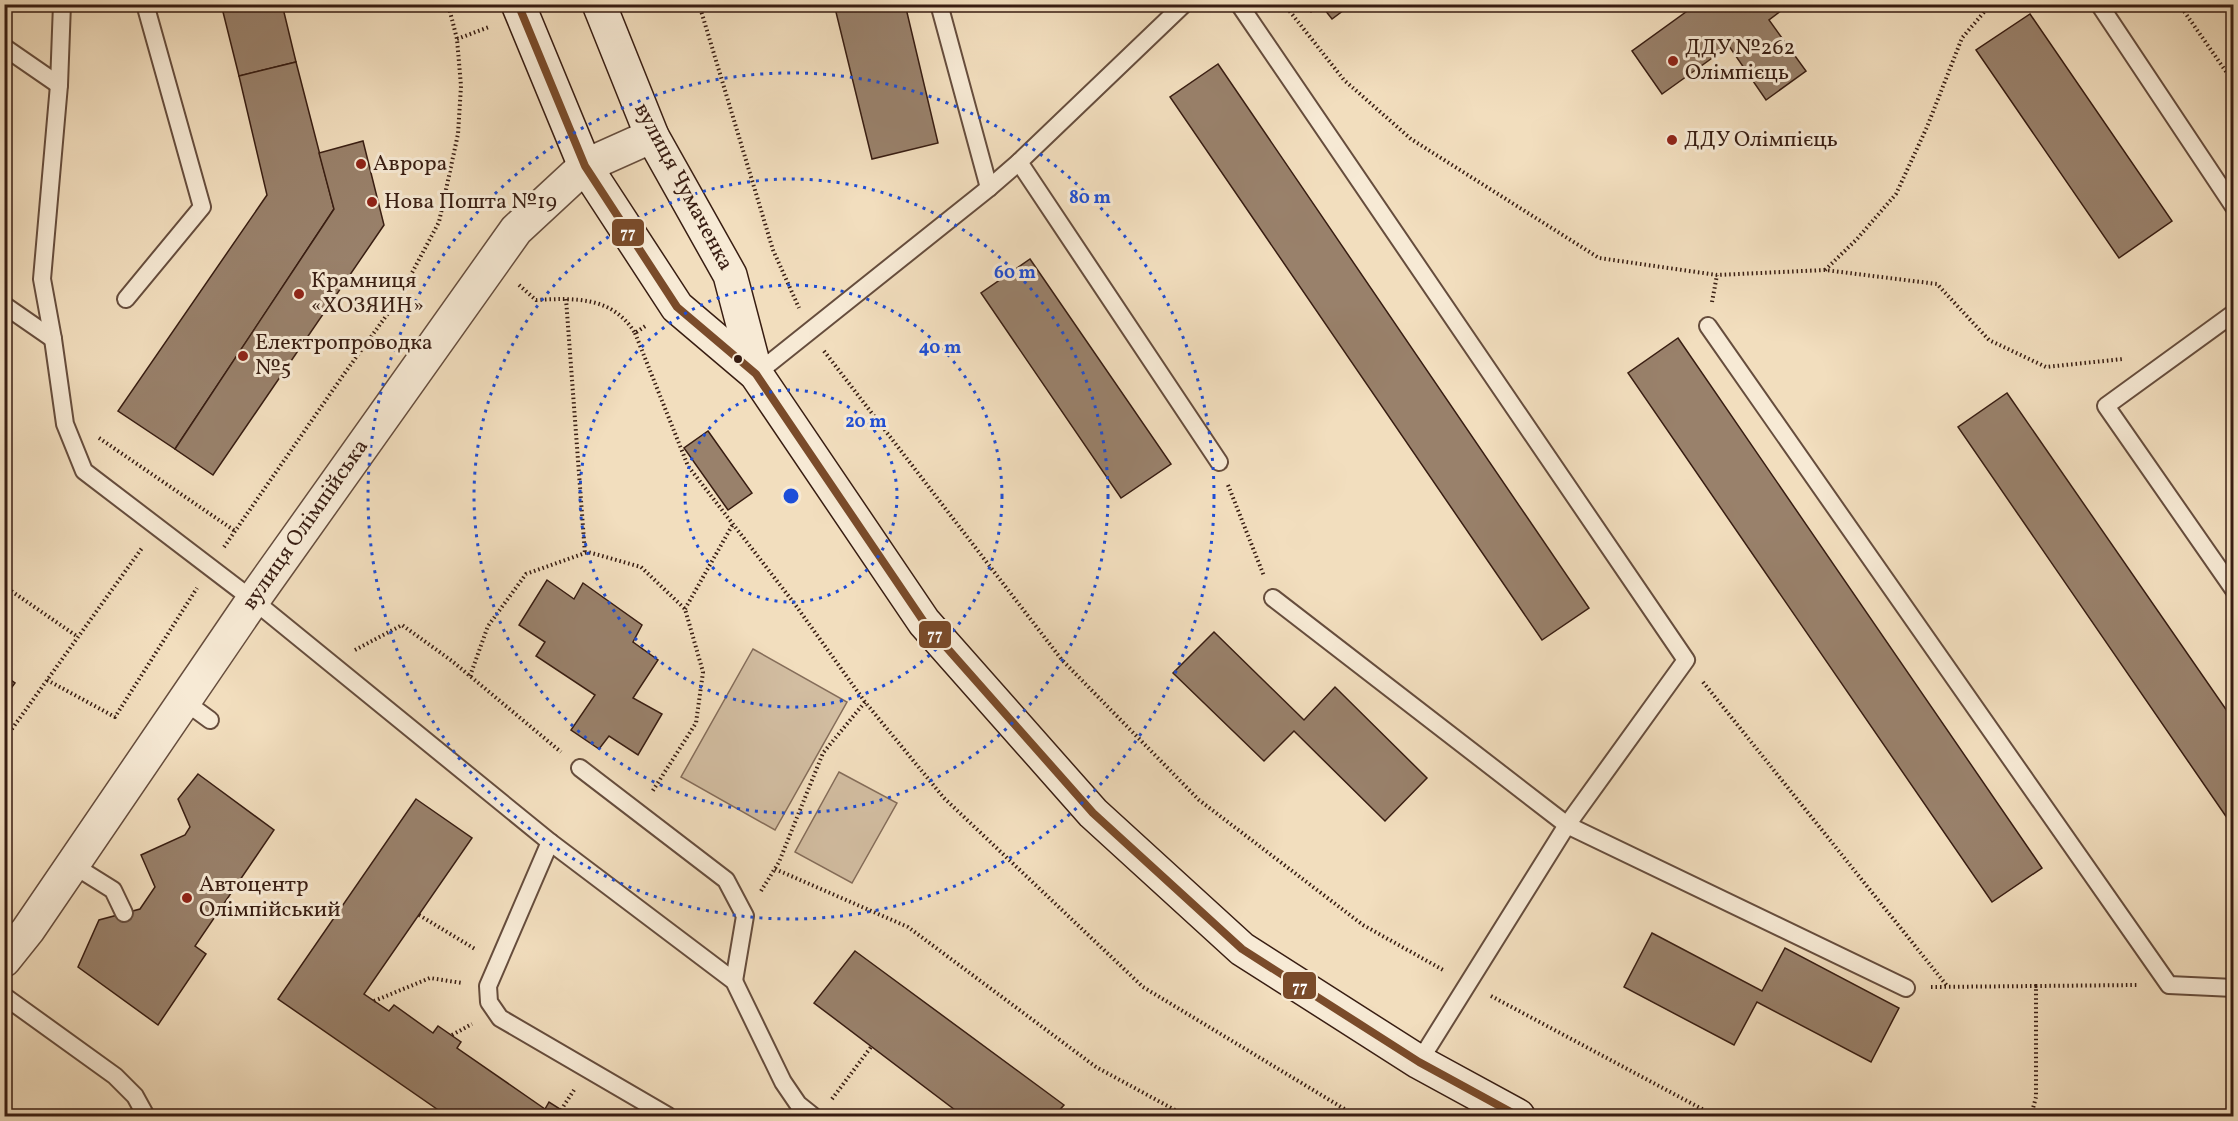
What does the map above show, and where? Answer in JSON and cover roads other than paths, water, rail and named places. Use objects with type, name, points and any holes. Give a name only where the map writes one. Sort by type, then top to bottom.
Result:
[{"type":"street","name":"вулиця Чумаченка","points":[[518,4],[585,166],[677,307],[756,374],[924,622],[1093,813],[1242,949],[1419,1062],[1518,1116]]},
{"type":"street","name":"вулиця Чумаченка","points":[[599,4],[652,136],[730,275],[756,374]]},
{"type":"street","name":"вулиця Олімпійська","points":[[4,960],[73,865],[253,600],[516,230],[585,166],[652,136]]},
{"type":"lane","points":[[62,4],[60,85],[42,279],[65,424],[84,471],[253,600],[550,842],[734,981],[783,1082],[798,1104],[819,1112]]},
{"type":"lane","points":[[126,298],[202,207],[145,4]]},
{"type":"lane","points":[[939,4],[989,188]]},
{"type":"lane","points":[[756,374],[989,188],[1184,4]]},
{"type":"lane","points":[[1239,4],[1686,660],[1568,825],[1419,1062]]},
{"type":"lane","points":[[2098,4],[2234,207]]},
{"type":"lane","points":[[4,47],[60,85]]},
{"type":"lane","points":[[1019,162],[1219,462]]},
{"type":"lane","points":[[4,305],[53,339]]},
{"type":"lane","points":[[2234,313],[2106,406],[2234,590]]},
{"type":"lane","points":[[1708,326],[2169,985],[2234,988]]},
{"type":"lane","points":[[1273,598],[1568,825],[1906,988]]},
{"type":"lane","points":[[184,701],[210,720]]},
{"type":"lane","points":[[580,768],[726,880],[745,916],[734,981]]},
{"type":"lane","points":[[550,842],[488,986],[489,1002],[500,1018],[668,1116]]},
{"type":"lane","points":[[73,865],[113,890],[124,913]]},
{"type":"lane","points":[[4,996],[115,1076],[135,1096],[146,1116]]},
{"type":"place","name":"ДДУ №262 Олімпієць","points":[[1673,61]]},
{"type":"place","name":"ДДУ Олімпієць","points":[[1672,140]]},
{"type":"place","name":"Аврора","points":[[361,164]]},
{"type":"place","name":"Нова Пошта №19","points":[[372,202]]},
{"type":"place","name":"Крамниця «ХОЗЯИН»","points":[[299,294]]},
{"type":"place","name":"Електропроводка №5","points":[[243,356]]},
{"type":"place","name":"Автоцентр Олімпійський","points":[[187,898]]}]
